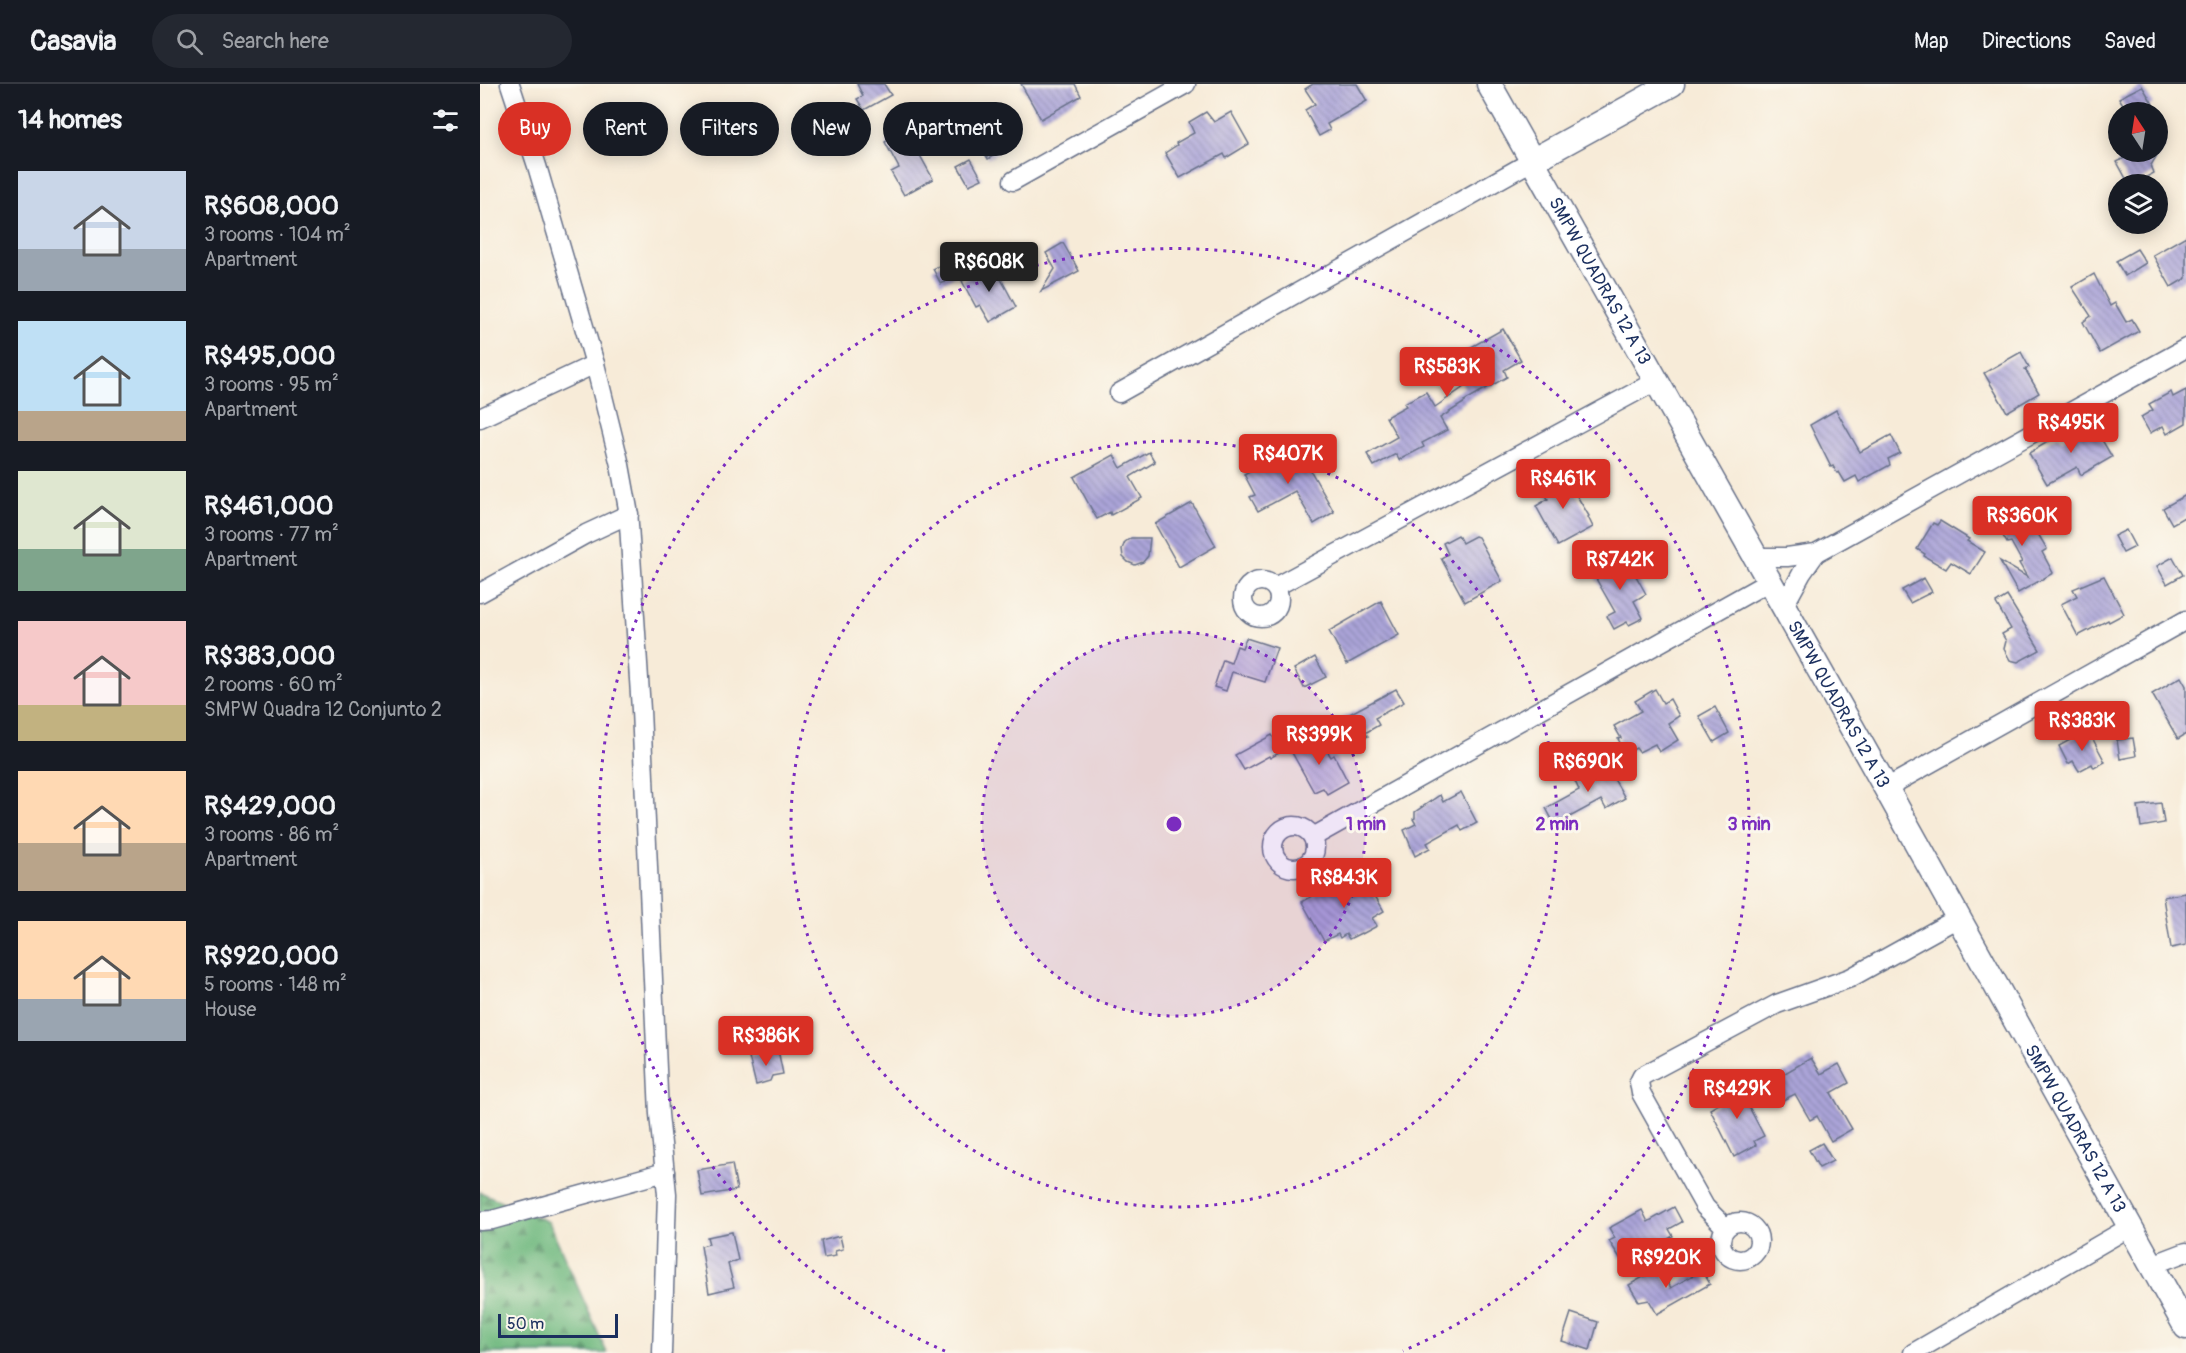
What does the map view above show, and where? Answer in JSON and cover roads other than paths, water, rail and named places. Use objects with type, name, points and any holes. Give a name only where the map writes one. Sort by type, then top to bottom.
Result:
[{"type":"street","points":[[510,84],[537,166],[595,364],[620,465],[628,514],[641,710],[659,1114],[667,1194],[662,1353]]},
{"type":"street","points":[[1013,181],[1186,84]]},
{"type":"street","name":"SMPW QUADRAS 12 A 13","points":[[1489,84],[1770,581],[2186,1326]]},
{"type":"street","points":[[1119,393],[1671,84]]},
{"type":"street","points":[[1756,557],[1787,557],[1816,553],[2186,348]]},
{"type":"street","points":[[480,418],[595,364]]},
{"type":"street","points":[[1275,587],[1656,381]]},
{"type":"street","points":[[480,593],[586,534],[628,514]]},
{"type":"street","points":[[1784,606],[1816,553]]},
{"type":"street","points":[[1313,837],[1770,581]]},
{"type":"street","points":[[1886,788],[2186,620]]},
{"type":"street","points":[[1726,1228],[1705,1207],[1641,1093],[1642,1076],[1777,1004],[1850,978],[1958,918]]},
{"type":"street","points":[[480,1221],[492,1220],[665,1172]]},
{"type":"street","points":[[1913,1353],[2130,1227]]},
{"type":"street","points":[[2152,1265],[2186,1252]]}]
